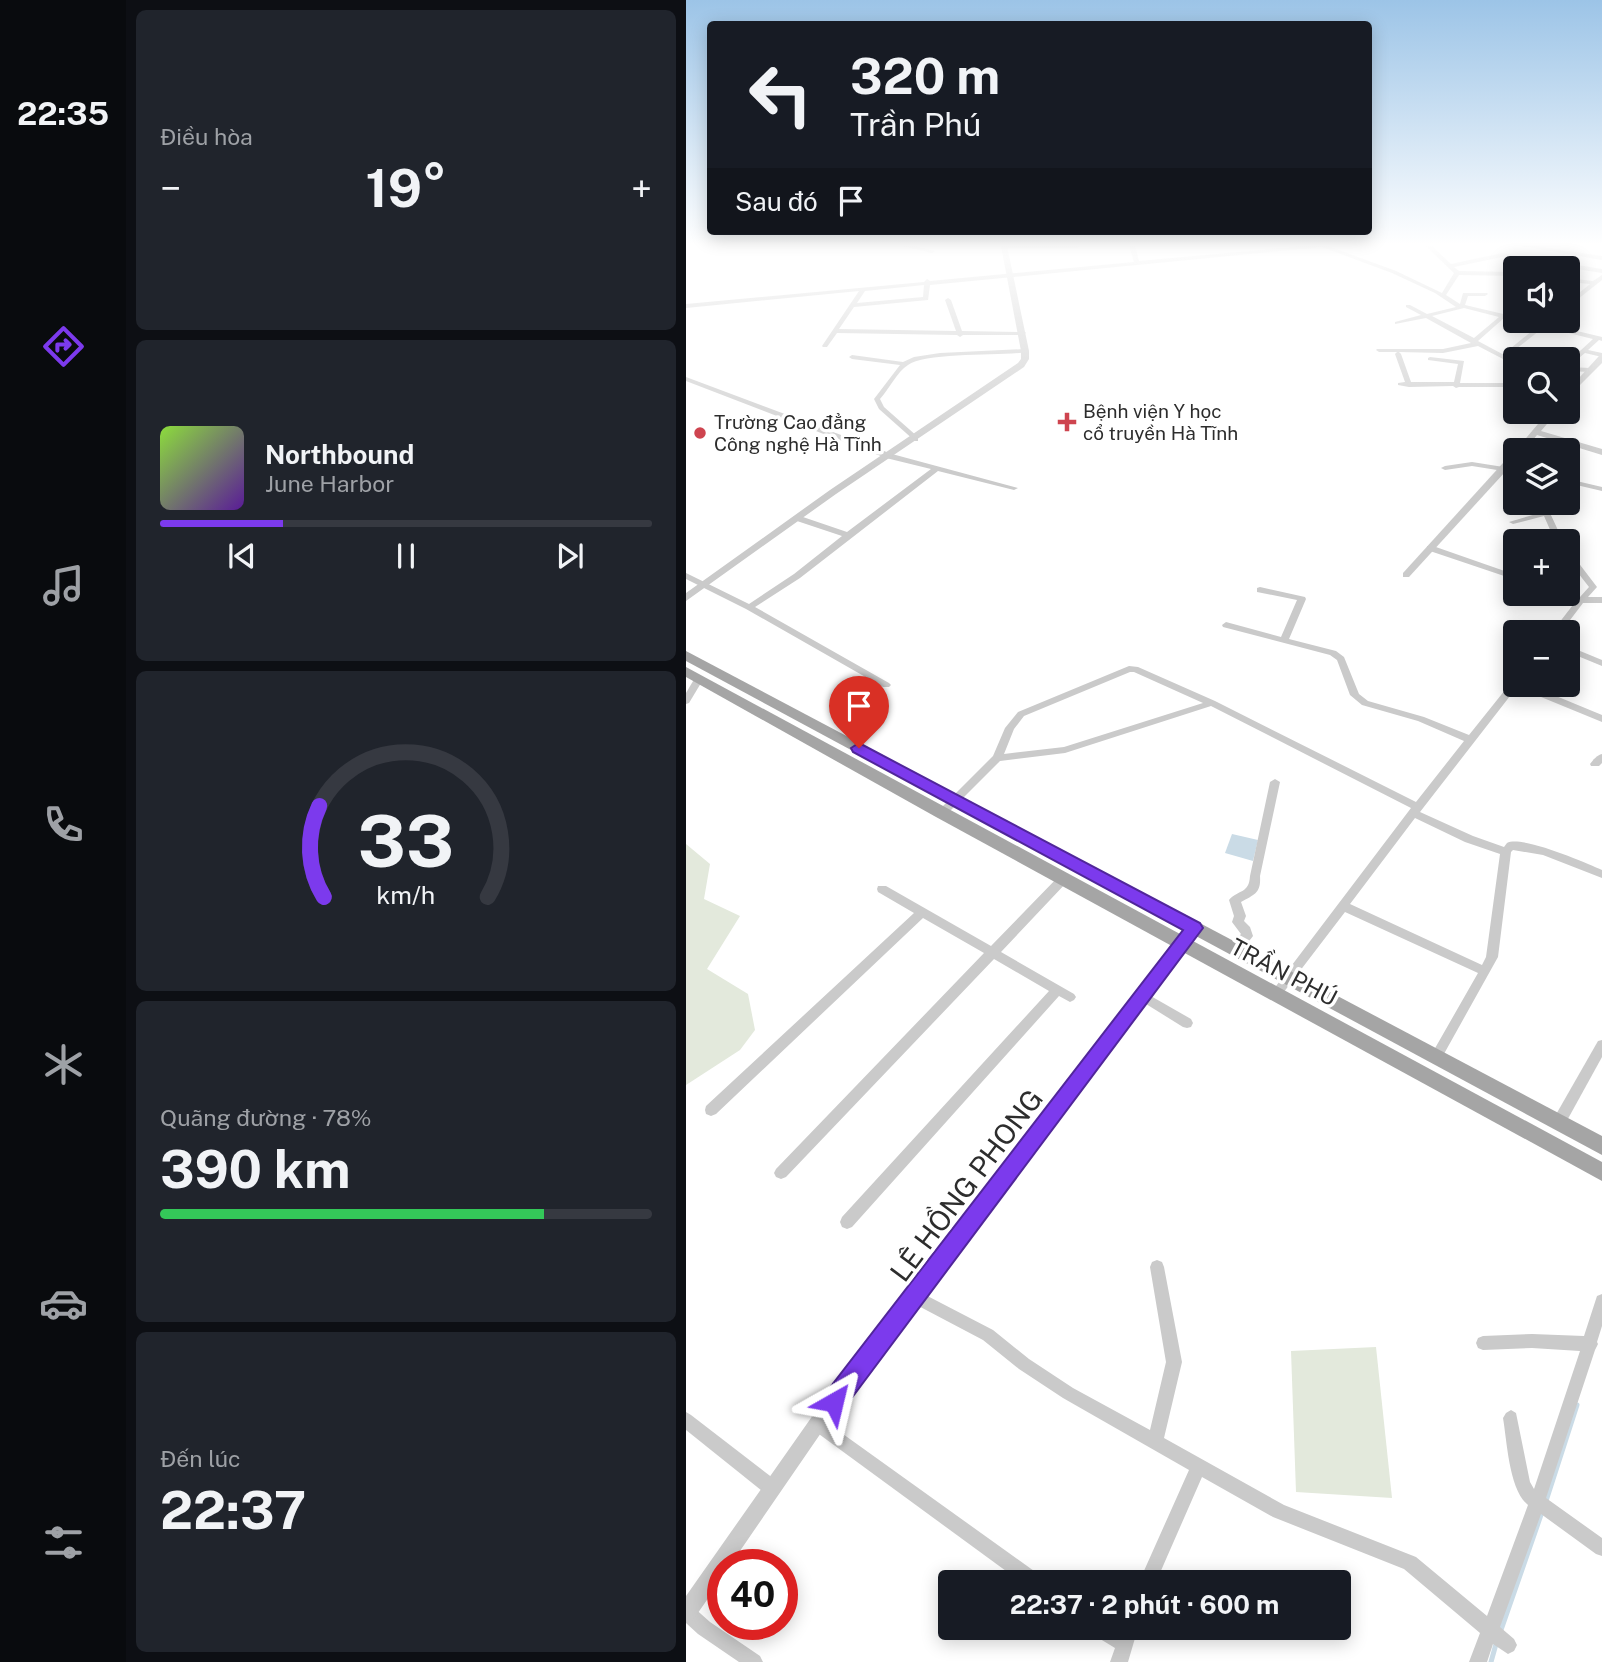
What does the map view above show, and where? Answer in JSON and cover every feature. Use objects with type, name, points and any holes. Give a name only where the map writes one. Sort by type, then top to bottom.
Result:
[{"type":"main road","name":"TRẦN PHÚ","points":[[686,655],[1602,1146]]},
{"type":"main road","name":"TRẦN PHÚ","points":[[692,675],[1602,1171]]},
{"type":"street","points":[[825,346],[840,324]]},
{"type":"street","points":[[956,324],[960,335]]},
{"type":"street","points":[[686,598],[797,518],[1020,365],[1025,359],[1021,324]]},
{"type":"street","points":[[1440,324],[1503,358]]},
{"type":"street","points":[[1379,350],[1443,351],[1475,343],[1495,324]]},
{"type":"street","points":[[835,331],[929,331],[960,335],[1023,333]]},
{"type":"street","points":[[1580,332],[1600,338]]},
{"type":"street","points":[[1516,347],[1534,333]]},
{"type":"street","points":[[939,334],[940,355]]},
{"type":"street","points":[[1580,355],[1600,338]]},
{"type":"street","points":[[852,357],[904,364],[940,355],[1025,351]]},
{"type":"street","points":[[1580,381],[1602,356],[1584,351]]},
{"type":"street","points":[[1398,354],[1409,385]]},
{"type":"street","points":[[1430,359],[1462,362],[1456,386]]},
{"type":"street","points":[[904,364],[877,399],[881,408],[915,439]]},
{"type":"street","points":[[1580,369],[1590,370]]},
{"type":"street","points":[[686,379],[888,456],[1013,488]]},
{"type":"street","points":[[1400,384],[1503,384]]},
{"type":"street","points":[[1531,438],[1543,424]]},
{"type":"street","points":[[1538,430],[1559,438]]},
{"type":"street","points":[[1538,430],[1602,446]]},
{"type":"street","points":[[1580,445],[1602,452]]},
{"type":"street","points":[[1445,468],[1472,464],[1503,468]]},
{"type":"street","points":[[1406,575],[1503,468]]},
{"type":"street","points":[[749,607],[766,598],[935,470]]},
{"type":"street","points":[[1580,484],[1602,489]]},
{"type":"street","points":[[1513,522],[1539,515]]},
{"type":"street","points":[[797,518],[850,536]]},
{"type":"street","points":[[1430,548],[1503,573]]},
{"type":"street","points":[[1565,620],[1593,587],[1580,570]]},
{"type":"street","points":[[686,576],[749,607],[886,685]]},
{"type":"street","points":[[1260,590],[1302,598],[1284,640]]},
{"type":"street","points":[[1581,600],[1602,600]]},
{"type":"street","points":[[1226,625],[1338,655],[1355,695],[1365,703],[1421,719],[1471,740]]},
{"type":"street","points":[[1580,654],[1602,663]]},
{"type":"street","points":[[941,813],[997,758],[1010,728],[1021,714],[1135,668],[1212,702],[1469,839],[1506,852]]},
{"type":"street","points":[[686,701],[692,675]]},
{"type":"street","points":[[1276,994],[1415,810],[1505,697]]},
{"type":"street","points":[[1549,697],[1602,719]]},
{"type":"street","points":[[997,758],[1065,750],[1212,702]]},
{"type":"street","points":[[1233,948],[1247,936],[1246,930],[1238,922],[1240,916],[1235,900],[1255,886],[1275,782]]},
{"type":"street","points":[[1436,1057],[1492,957],[1506,852],[1510,846],[1521,845],[1602,874]]},
{"type":"street","points":[[781,1172],[1063,879]]},
{"type":"street","points":[[882,889],[1070,997]]},
{"type":"street","points":[[1343,906],[1485,971]]},
{"type":"street","points":[[711,1110],[922,912]]},
{"type":"street","name":"LÊ HỒNG PHONG","points":[[686,1613],[817,1424],[1194,928]]},
{"type":"street","points":[[847,1222],[1058,989]]},
{"type":"street","points":[[1142,996],[1187,1023]]},
{"type":"street","points":[[1559,1122],[1602,1045]]},
{"type":"street","points":[[1155,1441],[1174,1362],[1157,1267]]},
{"type":"street","points":[[914,1296],[988,1335],[1024,1364],[1068,1393],[1279,1511],[1410,1563],[1508,1645]]},
{"type":"street","points":[[1478,1662],[1540,1504],[1602,1301]]},
{"type":"street","points":[[1483,1343],[1553,1341],[1591,1344]]},
{"type":"street","points":[[1511,1418],[1522,1483],[1527,1494],[1602,1548]]},
{"type":"street","points":[[686,1420],[772,1488]]},
{"type":"street","points":[[817,1424],[1018,1570]]},
{"type":"street","points":[[1152,1570],[1199,1466]]},
{"type":"street","points":[[686,1613],[754,1662]]},
{"type":"street","points":[[1119,1662],[1126,1640]]},
{"type":"shaded area","points":[[686,844],[710,864],[704,899],[740,916],[707,969],[748,994],[755,1030],[740,1050],[686,1085]]},
{"type":"shaded area","points":[[1376,1347],[1392,1498],[1296,1492],[1291,1351]]},
{"type":"water","points":[[1232,834],[1258,840],[1253,861],[1225,853]]},
{"type":"waterway","points":[[1546,1501],[1577,1405]]},
{"type":"waterway","points":[[1501,1630],[1542,1512]]},
{"type":"waterway","points":[[1491,1662],[1496,1644]]},
{"type":"place","name":"Bệnh viện Y học cổ truyền Hà Tĩnh","points":[[1067,422]]},
{"type":"place","name":"Trường Cao đẳng Công nghệ Hà Tĩnh","points":[[700,433]]},
{"type":"route","points":[[834,1402],[1194,928],[859,748]]}]
